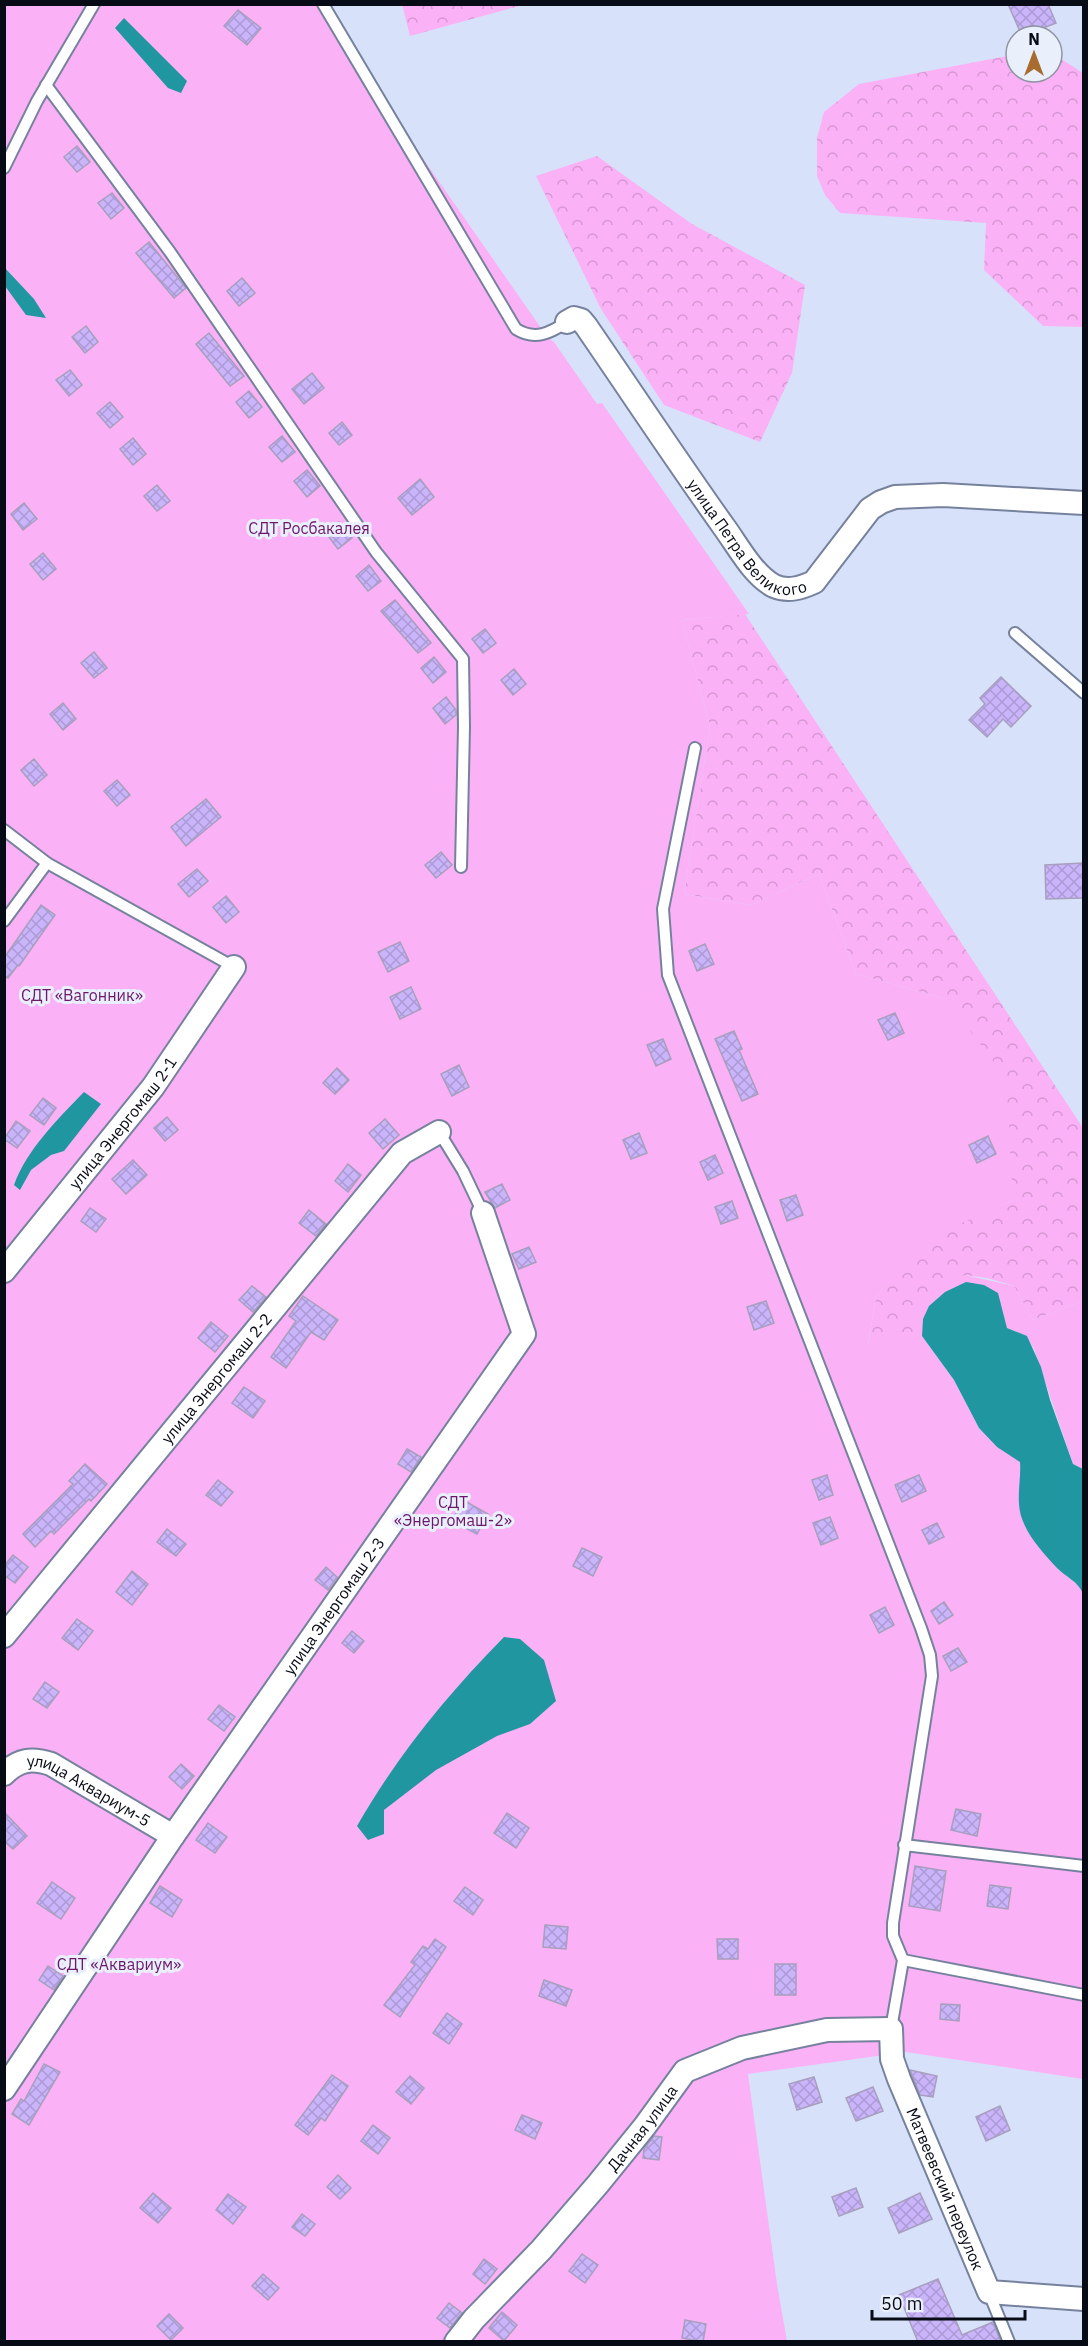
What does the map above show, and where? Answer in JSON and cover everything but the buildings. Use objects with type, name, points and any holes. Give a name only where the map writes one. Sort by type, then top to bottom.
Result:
[{"type":"street","name":"улица Петра Великого","points":[[567,322],[574,318],[581,320],[586,326],[684,471],[757,572],[773,585],[785,590],[800,588],[814,582],[870,509],[895,497],[943,495],[1083,503]]},
{"type":"street","name":"улица Энергомаш 2-1","points":[[4,1271],[153,1087],[234,967]]},
{"type":"street","name":"улица Энергомаш 2-2","points":[[4,1636],[402,1153],[439,1132]]},
{"type":"street","name":"улица Энергомаш 2-3","points":[[173,1836],[524,1334],[483,1213]]},
{"type":"street","name":"улица Аквариум-5","points":[[4,1774],[19,1763],[35,1759],[51,1764],[173,1836]]},
{"type":"street","points":[[4,2089],[173,1836]]},
{"type":"street","name":"Матвеевский переулок","points":[[891,2029],[892,2059],[899,2079],[989,2292]]},
{"type":"street","name":"Дачная улица","points":[[456,2342],[474,2319],[542,2250],[645,2126],[685,2072],[752,2045],[827,2030],[891,2029]]},
{"type":"street","points":[[989,2292],[1083,2299]]},
{"type":"lane","points":[[4,168],[46,85],[94,4]]},
{"type":"lane","points":[[323,4],[516,329],[527,336],[541,335],[567,322]]},
{"type":"lane","points":[[46,85],[170,252],[376,552],[463,659],[461,867]]},
{"type":"lane","points":[[1015,633],[1083,693]]},
{"type":"lane","points":[[695,748],[663,909],[668,975],[930,1655],[933,1676],[893,1923],[893,1936],[903,1960],[891,2029]]},
{"type":"lane","points":[[4,830],[47,863],[234,967]]},
{"type":"lane","points":[[4,921],[47,863]]},
{"type":"lane","points":[[439,1132],[463,1171],[483,1213]]},
{"type":"lane","points":[[904,1845],[1083,1866]]},
{"type":"lane","points":[[903,1960],[1083,1995]]},
{"type":"lane","points":[[989,2292],[1009,2342]]},
{"type":"green space","points":[[402,4],[523,4],[523,5],[410,36]]},
{"type":"green space","name":"СДТ «Энергомаш-2»","points":[[5,5],[316,5],[548,338],[554,342],[597,404],[602,403],[749,614],[682,620],[710,726],[684,894],[751,905],[819,874],[856,974],[946,999],[1006,1078],[1013,1200],[933,1236],[876,1297],[868,1344],[915,1336],[917,1315],[925,1299],[942,1286],[965,1275],[1014,1286],[1033,1320],[1083,1301],[1083,1469],[1073,1464],[1034,1349],[1026,1336],[1007,1328],[997,1293],[922,1336],[954,1380],[979,1428],[997,1447],[1020,1461],[1021,1482],[1059,1570],[1081,1587],[1083,1594],[1083,2079],[906,2052],[748,2074],[787,2341],[5,2342]]},
{"type":"green space","points":[[1004,57],[1004,84],[1064,84],[1064,61],[1083,73],[1083,327],[1043,326],[984,270],[986,223],[840,213],[825,195],[817,176],[817,138],[824,112],[859,84]]},
{"type":"green space","points":[[597,156],[692,224],[805,285],[792,373],[760,442],[664,405],[601,309],[536,176]]},
{"type":"green space","points":[[745,614],[1083,1128],[1083,1301],[1033,1320],[1014,1286],[987,1278],[965,1275],[917,1315],[916,1336],[868,1345],[876,1297],[933,1235],[1013,1200],[946,999],[856,974],[819,874],[751,905],[684,894],[710,726],[682,620]]},
{"type":"shaded area","points":[[124,18],[187,81],[181,93],[168,88],[115,28]]},
{"type":"shaded area","points":[[4,267],[34,299],[46,318],[26,315],[5,286]]},
{"type":"shaded area","points":[[84,1092],[101,1104],[64,1151],[51,1155],[31,1170],[20,1190],[14,1185],[27,1159],[44,1135]]},
{"type":"shaded area","points":[[966,1282],[984,1285],[998,1293],[1007,1328],[1027,1336],[1041,1367],[1073,1464],[1083,1469],[1083,1594],[1075,1583],[1044,1554],[1032,1539],[1023,1522],[1019,1504],[1020,1462],[997,1447],[979,1428],[954,1380],[922,1336],[923,1319],[929,1306],[945,1292]]},
{"type":"shaded area","points":[[504,1637],[520,1639],[544,1660],[556,1701],[530,1724],[497,1736],[436,1770],[384,1810],[384,1834],[368,1840],[357,1826],[372,1800],[424,1727]]},
{"type":"park label","name":"СДТ Росбакалея","points":[[309,528]]},
{"type":"park label","name":"СДТ «Вагонник»","points":[[82,995]]},
{"type":"park label","name":"СДТ «Аквариум»","points":[[119,1964]]}]
